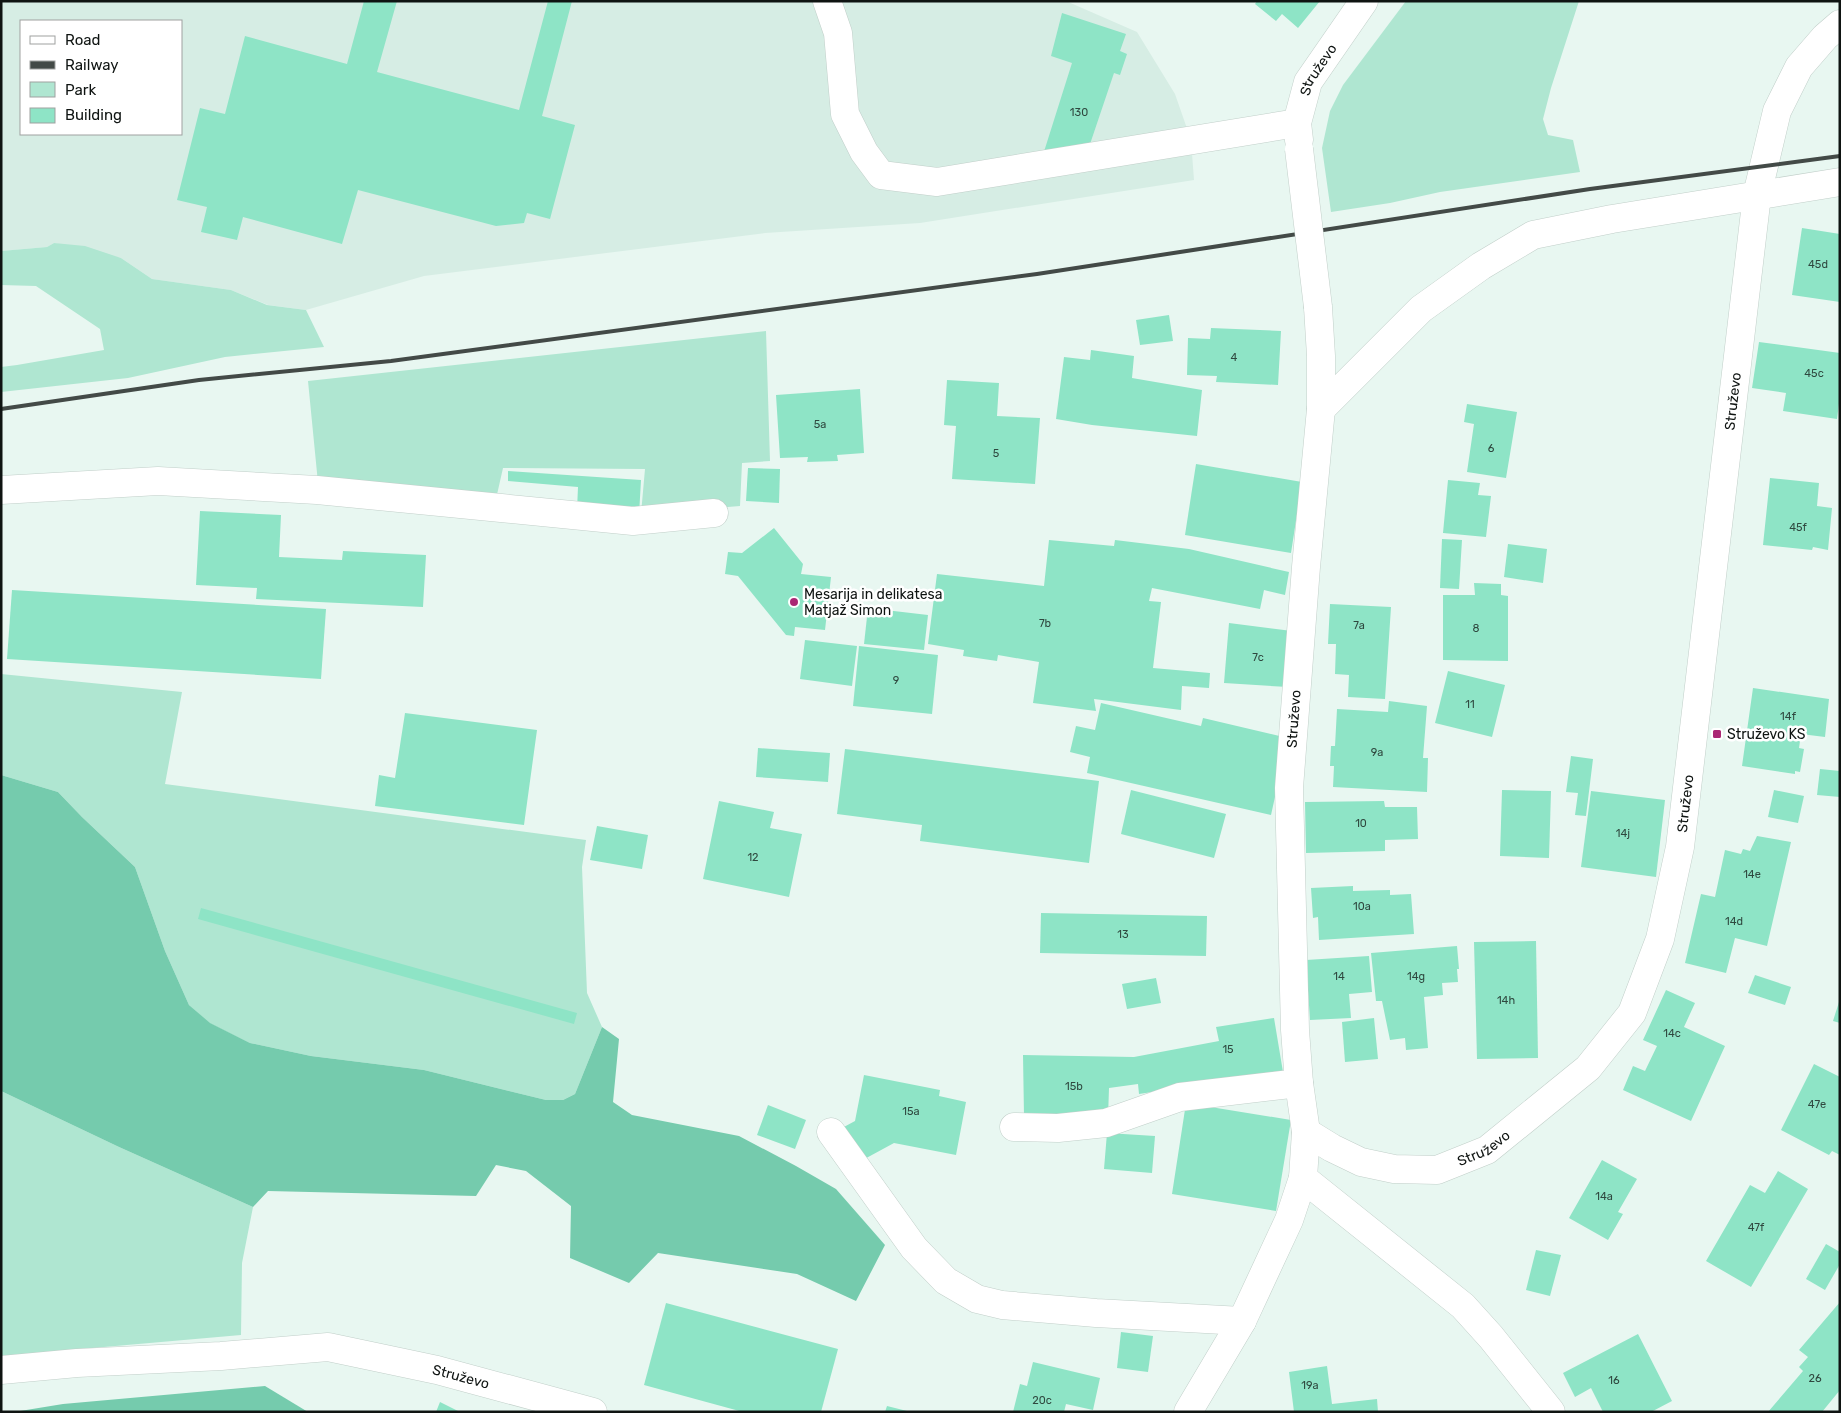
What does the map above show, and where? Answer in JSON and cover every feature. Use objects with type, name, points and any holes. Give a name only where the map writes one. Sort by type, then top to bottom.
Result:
[{"type":"street","points":[[827,1],[838,33],[845,114],[864,152],[881,175],[937,182],[1298,136]]},
{"type":"street","name":"Struževo","points":[[1188,1412],[1242,1321],[1289,1220],[1303,1178],[1306,1132],[1299,1083],[1295,1030],[1289,788],[1306,567],[1321,409],[1321,356],[1318,308],[1298,136],[1308,82],[1364,1]]},
{"type":"street","name":"Struževo","points":[[1306,1132],[1332,1148],[1361,1162],[1394,1169],[1436,1170],[1487,1150],[1588,1068],[1632,1013],[1660,939],[1680,847],[1719,529],[1756,195],[1777,111],[1799,67],[1825,37],[1840,24]]},
{"type":"street","points":[[1321,409],[1421,309],[1481,266],[1533,235],[1612,219],[1840,182]]},
{"type":"street","points":[[1,490],[158,481],[317,490],[633,521],[714,514]]},
{"type":"street","points":[[1014,1127],[1058,1128],[1106,1123],[1180,1097],[1299,1083]]},
{"type":"street","points":[[831,1132],[914,1248],[946,1282],[977,1299],[1002,1305],[1096,1313],[1242,1321]]},
{"type":"street","points":[[1303,1178],[1463,1306],[1491,1337],[1551,1412]]},
{"type":"street","name":"Struževo","points":[[1,1370],[77,1362],[221,1356],[328,1347],[437,1370],[593,1412]]},
{"type":"shaded area","points":[[1,1],[1066,1],[1137,32],[1175,94],[1191,140],[1194,180],[920,223],[765,233],[424,276],[306,310],[268,305],[231,290],[152,279],[121,258],[54,243],[47,247],[1,251]]},
{"type":"green space","points":[[1406,1],[1579,1],[1543,119],[1548,135],[1573,140],[1580,172],[1440,192],[1390,203],[1331,212],[1322,148],[1330,111],[1343,85]]},
{"type":"green space","points":[[54,243],[85,246],[121,258],[152,279],[231,290],[267,305],[306,310],[324,347],[225,357],[128,378],[1,392],[1,367],[104,350],[100,329],[36,286],[1,285],[1,251],[47,247]]},
{"type":"green space","points":[[766,331],[770,461],[742,463],[740,506],[641,514],[645,469],[503,468],[496,499],[318,483],[308,381]]},
{"type":"green space","points":[[1,674],[182,692],[165,784],[586,840],[582,867],[587,993],[602,1027],[575,1094],[563,1100],[546,1100],[424,1070],[311,1056],[250,1043],[209,1023],[189,1005],[165,951],[135,867],[58,792],[1,775]]},
{"type":"green space","points":[[1,775],[58,792],[135,867],[165,951],[189,1005],[210,1023],[250,1043],[311,1056],[424,1070],[546,1100],[563,1100],[575,1094],[602,1027],[619,1039],[613,1102],[632,1115],[739,1136],[836,1189],[885,1245],[856,1301],[797,1274],[658,1253],[629,1283],[570,1258],[571,1206],[526,1171],[496,1165],[476,1196],[268,1191],[253,1207],[119,1147],[1,1091]]},
{"type":"green space","points":[[1,1091],[119,1147],[253,1207],[242,1263],[241,1335],[1,1356]]},
{"type":"green space","points":[[265,1386],[308,1412],[14,1412],[63,1404]]},
{"type":"building","points":[[364,1],[397,1],[377,72],[519,110],[548,1],[572,1],[542,116],[575,125],[550,219],[527,213],[524,223],[496,226],[358,190],[342,244],[243,217],[237,240],[201,232],[207,207],[177,200],[200,108],[225,114],[245,36],[347,64]]},
{"type":"building","points":[[1257,1],[1320,1],[1298,28],[1282,14],[1276,21],[1255,4]]},
{"type":"building","points":[[1062,13],[1126,34],[1120,51],[1127,54],[1120,75],[1114,73],[1088,150],[1042,158],[1072,63],[1051,56]]},
{"type":"building","points":[[1802,228],[1840,234],[1840,302],[1792,295]]},
{"type":"building","points":[[1169,315],[1173,341],[1140,345],[1136,320]]},
{"type":"building","points":[[1211,328],[1281,331],[1278,385],[1216,382],[1217,376],[1187,375],[1188,338],[1210,339]]},
{"type":"building","points":[[1759,342],[1840,353],[1840,396],[1837,419],[1783,411],[1786,393],[1752,388]]},
{"type":"building","points":[[1091,350],[1134,356],[1132,378],[1202,390],[1197,436],[1092,425],[1056,419],[1064,357],[1090,360]]},
{"type":"building","points":[[947,380],[999,383],[997,416],[1040,418],[1035,484],[952,479],[956,426],[944,425]]},
{"type":"building","points":[[860,389],[864,453],[837,455],[838,461],[807,462],[808,457],[780,458],[776,395]]},
{"type":"building","points":[[1467,404],[1517,412],[1506,478],[1467,472],[1474,424],[1464,422]]},
{"type":"building","points":[[1196,464],[1302,482],[1291,553],[1185,535]]},
{"type":"building","points":[[748,468],[780,469],[779,503],[746,501]]},
{"type":"building","points":[[508,471],[641,480],[639,515],[577,510],[578,487],[508,481]]},
{"type":"building","points":[[1770,478],[1819,483],[1817,506],[1832,508],[1828,550],[1813,547],[1812,550],[1763,545]]},
{"type":"building","points":[[1448,480],[1480,483],[1478,495],[1491,496],[1486,537],[1443,533]]},
{"type":"building","points":[[200,511],[281,515],[279,557],[342,560],[343,551],[426,555],[423,607],[256,599],[257,588],[196,585]]},
{"type":"building","name":"Mesarija in delikatesa Matjaž Simon","points":[[774,528],[803,564],[801,574],[831,577],[825,630],[795,627],[794,636],[786,635],[738,576],[725,574],[728,552],[742,553]]},
{"type":"building","points":[[1442,539],[1462,540],[1459,589],[1440,588]]},
{"type":"building","points":[[1049,540],[1114,546],[1115,540],[1189,549],[1289,572],[1285,595],[1264,590],[1260,609],[1152,588],[1149,601],[1161,602],[1153,668],[1210,673],[1209,688],[1182,686],[1181,710],[1094,699],[1096,711],[1033,703],[1039,662],[998,655],[997,661],[963,656],[964,650],[928,644],[937,574],[1044,586]]},
{"type":"building","points":[[1508,544],[1547,549],[1543,583],[1504,577]]},
{"type":"building","points":[[1474,583],[1501,584],[1501,595],[1508,596],[1508,661],[1443,660],[1443,595],[1475,595]]},
{"type":"building","points":[[12,590],[326,609],[321,679],[7,659]]},
{"type":"building","points":[[1330,604],[1391,607],[1385,699],[1348,697],[1349,675],[1335,674],[1336,644],[1328,644]]},
{"type":"building","points":[[868,608],[928,615],[924,650],[864,644]]},
{"type":"building","points":[[1229,623],[1292,631],[1288,687],[1224,683]]},
{"type":"building","points":[[805,640],[857,646],[852,686],[800,679]]},
{"type":"building","points":[[859,646],[938,655],[932,714],[853,706]]},
{"type":"building","points":[[1448,671],[1505,685],[1492,737],[1435,723]]},
{"type":"building","points":[[1753,688],[1829,699],[1825,737],[1801,734],[1799,748],[1804,749],[1800,772],[1795,771],[1795,774],[1742,766]]},
{"type":"building","points":[[1389,701],[1427,706],[1423,758],[1428,758],[1427,792],[1333,787],[1334,766],[1330,766],[1331,746],[1335,746],[1337,709],[1388,712]]},
{"type":"building","points":[[1101,703],[1201,726],[1203,718],[1288,738],[1271,815],[1087,773],[1090,757],[1070,752],[1076,726],[1095,730]]},
{"type":"building","points":[[405,713],[537,730],[524,825],[375,806],[379,775],[395,778]]},
{"type":"building","points":[[758,748],[830,753],[828,782],[756,777]]},
{"type":"building","points":[[845,749],[1099,781],[1089,863],[920,841],[922,825],[837,814]]},
{"type":"building","points":[[1571,756],[1593,759],[1586,816],[1575,815],[1578,793],[1566,792]]},
{"type":"building","points":[[1820,769],[1840,771],[1840,797],[1817,795]]},
{"type":"building","points":[[1131,790],[1226,814],[1214,858],[1121,834]]},
{"type":"building","points":[[1502,790],[1551,791],[1549,858],[1500,856]]},
{"type":"building","points":[[1774,790],[1804,796],[1798,823],[1768,817]]},
{"type":"building","points":[[1591,791],[1665,800],[1656,877],[1581,867]]},
{"type":"building","points":[[719,801],[774,812],[770,828],[802,834],[789,897],[703,879]]},
{"type":"building","points":[[1384,801],[1385,807],[1417,807],[1418,839],[1385,840],[1385,851],[1306,853],[1305,802]]},
{"type":"building","points":[[597,826],[648,835],[642,869],[590,860]]},
{"type":"building","points":[[1757,836],[1791,842],[1767,946],[1735,938],[1726,973],[1685,963],[1701,894],[1715,897],[1725,850],[1741,854],[1743,849],[1750,851]]},
{"type":"building","points":[[1353,886],[1353,891],[1390,890],[1390,895],[1411,894],[1414,934],[1319,940],[1318,917],[1313,918],[1311,888]]},
{"type":"building","points":[[201,908],[577,1013],[574,1024],[198,919]]},
{"type":"building","points":[[1041,913],[1207,916],[1206,956],[1040,953]]},
{"type":"building","points":[[1536,941],[1538,1058],[1477,1059],[1474,942]]},
{"type":"building","points":[[1457,946],[1458,982],[1442,983],[1443,995],[1424,997],[1428,1048],[1406,1050],[1405,1038],[1390,1040],[1382,1001],[1376,1001],[1371,953]]},
{"type":"building","points":[[1369,956],[1372,992],[1349,994],[1351,1018],[1310,1020],[1306,960]]},
{"type":"building","points":[[1755,975],[1791,987],[1785,1005],[1748,993]]},
{"type":"building","points":[[1156,978],[1161,1003],[1127,1009],[1122,984]]},
{"type":"building","points":[[1666,990],[1695,1003],[1684,1027],[1725,1046],[1691,1121],[1623,1090],[1633,1066],[1645,1071],[1657,1046],[1643,1040]]},
{"type":"building","points":[[1840,1002],[1840,1023],[1833,1021]]},
{"type":"building","points":[[1274,1018],[1283,1072],[1139,1094],[1138,1084],[1109,1088],[1108,1118],[1024,1116],[1023,1055],[1134,1057],[1219,1041],[1216,1027]]},
{"type":"building","points":[[1374,1018],[1378,1059],[1345,1062],[1342,1022]]},
{"type":"building","points":[[1814,1064],[1840,1077],[1840,1155],[1832,1151],[1829,1155],[1781,1130]]},
{"type":"building","points":[[864,1075],[940,1090],[939,1096],[966,1102],[956,1155],[894,1143],[859,1162],[842,1128],[855,1121]]},
{"type":"building","points":[[1186,1103],[1291,1120],[1276,1211],[1172,1194]]},
{"type":"building","points":[[768,1105],[806,1120],[795,1149],[757,1135]]},
{"type":"building","points":[[1107,1133],[1155,1136],[1152,1173],[1104,1169]]},
{"type":"building","points":[[1602,1160],[1637,1179],[1618,1212],[1623,1214],[1608,1240],[1569,1218]]},
{"type":"building","points":[[1778,1171],[1808,1189],[1751,1287],[1706,1261],[1750,1185],[1765,1193]]},
{"type":"building","points":[[1826,1244],[1840,1252],[1840,1264],[1825,1290],[1806,1279]]},
{"type":"building","points":[[1536,1250],[1561,1255],[1550,1296],[1526,1290]]},
{"type":"building","points":[[1840,1302],[1840,1390],[1822,1412],[1768,1412],[1803,1371],[1799,1367],[1808,1357],[1799,1350]]},
{"type":"building","points":[[666,1303],[838,1349],[821,1412],[743,1412],[644,1385]]},
{"type":"building","points":[[1121,1332],[1153,1336],[1148,1372],[1117,1368]]},
{"type":"building","points":[[1638,1334],[1672,1401],[1651,1412],[1603,1412],[1591,1388],[1575,1397],[1563,1373]]},
{"type":"building","points":[[1033,1362],[1100,1378],[1093,1410],[1066,1404],[1064,1412],[1013,1412],[1020,1384],[1027,1386]]},
{"type":"building","points":[[1327,1366],[1332,1404],[1377,1399],[1378,1412],[1294,1412],[1289,1372]]},
{"type":"building","points":[[440,1402],[460,1412],[436,1412]]},
{"type":"building","points":[[887,1406],[907,1411],[907,1412],[885,1412]]},
{"type":"railway","points":[[1,409],[199,380],[391,361],[1037,274],[1590,189],[1840,156]]},
{"type":"place","name":"Mesarija in delikatesa Matjaž Simon","points":[[794,602]]},
{"type":"place","name":"Struževo KS","points":[[1717,734]]}]
